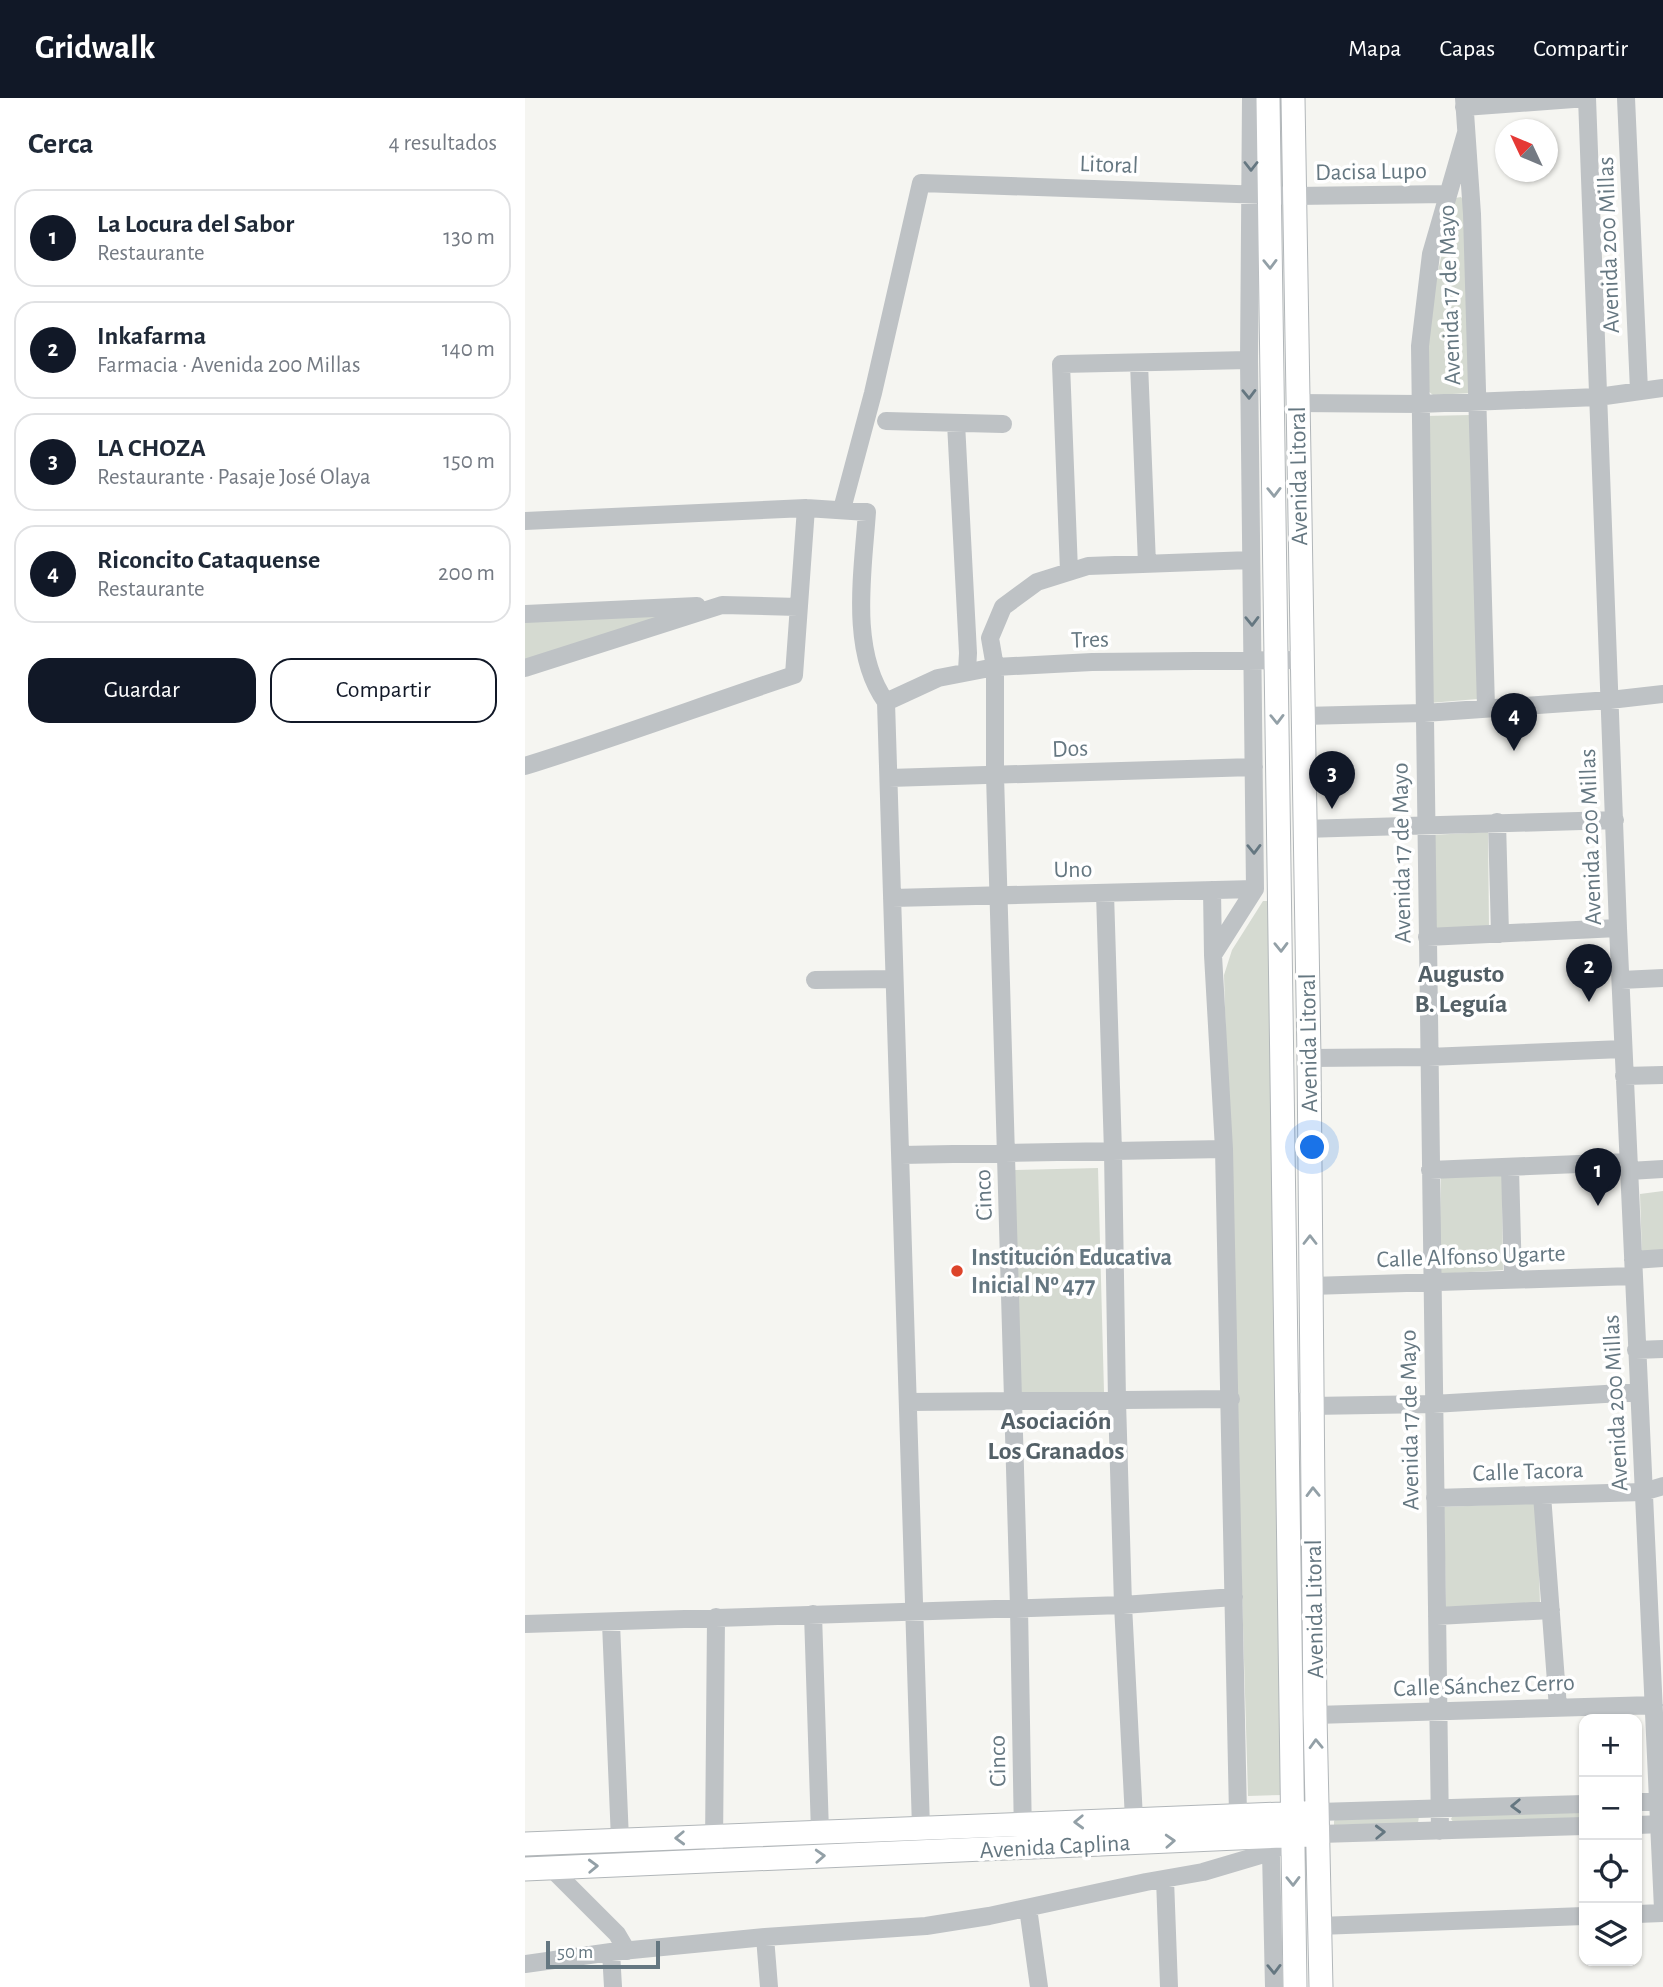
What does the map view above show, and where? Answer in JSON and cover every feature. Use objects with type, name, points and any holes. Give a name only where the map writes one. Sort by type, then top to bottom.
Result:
[{"type":"main road","name":"Avenida Litoral","points":[[1268,98],[1260,195],[1276,661],[1295,1987]]},
{"type":"main road","name":"Avenida Litoral","points":[[1293,98],[1321,1987]]},
{"type":"main road","name":"Avenida Caplina","points":[[525,1844],[1238,1815],[1291,1824]]},
{"type":"main road","name":"Avenida Caplina","points":[[525,1869],[1024,1847],[1319,1823]]},
{"type":"street","name":"Avenida Litoral","points":[[1251,98],[1260,195],[1249,360],[1255,889]]},
{"type":"street","name":"Avenida 200 Millas","points":[[1587,98],[1636,1350],[1643,1492],[1655,1569],[1657,1658],[1654,1705],[1661,1802],[1663,1911]]},
{"type":"street","points":[[1464,103],[1587,98]]},
{"type":"street","name":"Avenida 200 Millas","points":[[1626,98],[1639,390]]},
{"type":"street","name":"Avenida 17 de Mayo","points":[[1464,103],[1472,214],[1486,707]]},
{"type":"street","name":"Avenida 17 de Mayo","points":[[1440,1830],[1419,404],[1423,301],[1431,254],[1466,133]]},
{"type":"street","name":"Litoral","points":[[842,509],[873,393],[921,183],[1295,196]]},
{"type":"street","name":"Dacisa Lupo","points":[[1295,196],[1448,194]]},
{"type":"street","points":[[1069,571],[1061,364],[1249,360]]},
{"type":"street","points":[[1139,363],[1147,564]]},
{"type":"street","points":[[1297,403],[1419,404],[1598,397],[1663,388]]},
{"type":"street","points":[[886,421],[1003,424]]},
{"type":"street","points":[[955,423],[967,671]]},
{"type":"street","points":[[525,765],[597,744],[661,719],[794,675],[806,508]]},
{"type":"street","points":[[525,521],[806,508],[867,512],[861,615],[872,677],[886,702],[921,1828]]},
{"type":"street","name":"Cinco","points":[[1024,1847],[995,775],[995,667],[990,638],[1003,607],[1037,582],[1069,571],[1088,566],[1251,560]]},
{"type":"street","points":[[525,614],[722,605],[798,607]]},
{"type":"street","points":[[525,668],[722,605]]},
{"type":"street","name":"Tres","points":[[886,702],[938,678],[995,667],[1092,662],[1302,660]]},
{"type":"street","points":[[1303,716],[1424,713],[1663,694]]},
{"type":"street","name":"Dos","points":[[889,778],[1254,767]]},
{"type":"street","points":[[1303,829],[1615,820]]},
{"type":"street","points":[[1497,822],[1500,934]]},
{"type":"street","points":[[1213,955],[1255,889]]},
{"type":"street","name":"Uno","points":[[892,898],[1255,889]]},
{"type":"street","points":[[1212,890],[1224,1149],[1238,1815]]},
{"type":"street","points":[[1105,893],[1123,1605],[1134,1819]]},
{"type":"street","points":[[1427,937],[1618,928]]},
{"type":"street","points":[[1621,980],[1663,978]]},
{"type":"street","points":[[814,980],[894,979]]},
{"type":"street","points":[[1309,1058],[1429,1058],[1623,1049]]},
{"type":"street","points":[[1624,1076],[1663,1075]]},
{"type":"street","points":[[901,1155],[1224,1149]]},
{"type":"street","points":[[1430,1170],[1628,1167],[1663,1169]]},
{"type":"street","points":[[1510,1168],[1513,1279]]},
{"type":"street","name":"Calle Alfonso Ugarte","points":[[1311,1286],[1513,1279],[1633,1268],[1663,1258]]},
{"type":"street","points":[[1636,1350],[1663,1349],[1663,1360]]},
{"type":"street","points":[[1287,1398],[1311,1406],[1433,1404],[1639,1392]]},
{"type":"street","points":[[909,1402],[1231,1399]]},
{"type":"street","name":"Calle Tacora","points":[[1435,1498],[1643,1492],[1663,1486]]},
{"type":"street","points":[[1542,1495],[1558,1708]]},
{"type":"street","points":[[525,1624],[1123,1605],[1234,1597]]},
{"type":"street","points":[[1437,1616],[1551,1610]]},
{"type":"street","points":[[813,1614],[820,1832]]},
{"type":"street","points":[[715,1861],[716,1617]]},
{"type":"street","points":[[611,1623],[620,1840]]},
{"type":"street","name":"Calle Sánchez Cerro","points":[[1315,1715],[1654,1705]]},
{"type":"street","points":[[1642,1802],[1661,1802]]},
{"type":"street","name":"Avenida Caplina","points":[[1319,1823],[1439,1808],[1579,1804]]},
{"type":"street","name":"Avenida Caplina","points":[[1319,1823],[1440,1830],[1579,1826]]},
{"type":"street","points":[[1274,1987],[1271,1852],[1291,1824]]},
{"type":"street","points":[[1642,1825],[1661,1824]]},
{"type":"street","points":[[525,1964],[619,1951],[765,1937],[926,1926],[1203,1872],[1271,1852]]},
{"type":"street","points":[[551,1868],[617,1934],[619,1951],[613,1987]]},
{"type":"street","points":[[1164,1986],[1165,1879]]},
{"type":"street","points":[[1028,1908],[1039,1987]]},
{"type":"street","points":[[1642,1913],[1663,1911]]},
{"type":"street","points":[[1319,1926],[1579,1916]]},
{"type":"street","points":[[765,1937],[769,1987]]},
{"type":"shaded area","points":[[1461,197],[1472,393],[1433,395],[1428,391],[1427,318],[1455,198]]},
{"type":"shaded area","points":[[1471,415],[1478,699],[1429,703],[1424,416]]},
{"type":"shaded area","points":[[667,614],[525,662],[525,621]]},
{"type":"shaded area","points":[[1488,832],[1489,928],[1432,931],[1431,835]]},
{"type":"shaded area","points":[[1263,901],[1270,901],[1283,1795],[1248,1796],[1224,975],[1232,950]]},
{"type":"shaded area","points":[[1098,1168],[1104,1392],[1019,1393],[1015,1170]]},
{"type":"shaded area","points":[[1502,1175],[1503,1270],[1439,1274],[1441,1178]]},
{"type":"shaded area","points":[[1663,1191],[1663,1255],[1642,1256],[1640,1194]]},
{"type":"shaded area","points":[[1537,1503],[1540,1604],[1446,1607],[1444,1507]]},
{"type":"shaded area","points":[[1579,1811],[1579,1819],[1454,1823],[1451,1819],[1453,1815]]},
{"type":"shaded area","points":[[1419,1816],[1418,1823],[1334,1825],[1336,1818]]},
{"type":"place","name":"Riconcito Cataquense","points":[[1514,751]]},
{"type":"place","name":"LA CHOZA","points":[[1332,809]]},
{"type":"place","name":"Inkafarma","points":[[1589,1002]]},
{"type":"place","name":"La Locura del Sabor","points":[[1598,1206]]},
{"type":"place","name":"Institución Educativa Inicial Nº 477","points":[[957,1271]]},
{"type":"district","name":"Augusto B. Leguía","points":[[1461,988]]},
{"type":"district","name":"Asociación Los Granados","points":[[1056,1435]]}]
